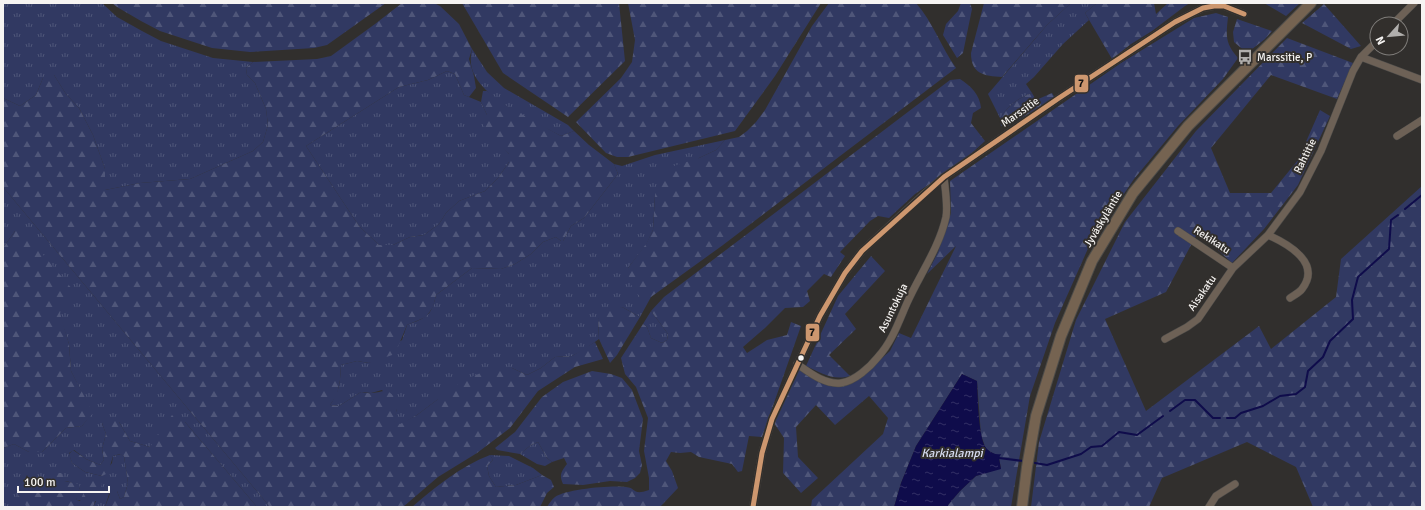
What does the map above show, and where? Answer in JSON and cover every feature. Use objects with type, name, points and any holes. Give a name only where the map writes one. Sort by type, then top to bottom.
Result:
[{"type":"highway","name":"Jyväskyläntie","points":[[1022,507],[1036,416],[1061,336],[1092,261],[1133,193],[1178,138],[1311,3]]},
{"type":"street","points":[[1401,16],[1414,3]]},
{"type":"street","name":"Marssitie","points":[[753,507],[762,453],[772,419],[820,316],[845,273],[862,251],[944,177],[1059,98],[1175,22],[1203,8],[1222,4],[1244,14]]},
{"type":"street","name":"Rahtitie","points":[[1233,268],[1268,235],[1300,192],[1321,151],[1353,71],[1361,57],[1369,48]]},
{"type":"street","points":[[1361,57],[1422,80]]},
{"type":"street","points":[[1397,136],[1422,120]]},
{"type":"street","name":"Asuntokuja","points":[[797,364],[811,374],[828,382],[841,383],[850,380],[867,369],[879,356],[890,339],[934,251],[946,216],[944,177]]},
{"type":"street","name":"Rekikatu","points":[[1178,231],[1233,268]]},
{"type":"street","points":[[1268,235],[1297,252],[1307,266],[1307,280],[1301,290],[1290,298]]},
{"type":"street","name":"Aisakatu","points":[[1165,339],[1198,320],[1233,268]]},
{"type":"street","points":[[1209,507],[1216,496],[1235,484]]},
{"type":"green space","points":[[3,3],[102,3],[117,17],[161,41],[213,58],[253,62],[246,68],[247,75],[255,83],[266,109],[268,125],[263,142],[253,151],[190,179],[140,183],[105,190],[105,169],[93,135],[79,108],[66,94],[54,75],[43,78],[36,95],[20,106],[3,98]]},
{"type":"green space","points":[[112,3],[386,3],[327,45],[314,48],[250,52],[212,48],[160,31]]},
{"type":"green space","points":[[402,3],[434,3],[440,6],[459,24],[472,49],[469,59],[476,88],[469,97],[464,95],[455,74],[447,71],[428,80],[399,87],[306,146],[359,226],[379,245],[393,245],[410,237],[424,235],[439,224],[446,213],[459,201],[485,191],[498,178],[509,162],[509,154],[486,132],[483,122],[487,115],[481,102],[483,91],[487,91],[507,106],[561,136],[574,131],[589,145],[614,164],[618,174],[584,218],[571,226],[563,241],[556,237],[543,242],[531,254],[515,264],[501,269],[472,268],[436,295],[433,307],[426,317],[407,325],[395,354],[369,363],[357,361],[341,365],[337,395],[330,405],[339,406],[361,392],[376,393],[387,391],[397,399],[397,409],[394,421],[400,424],[417,415],[462,381],[497,366],[512,368],[527,375],[541,368],[555,357],[572,356],[595,342],[603,359],[575,367],[538,391],[510,428],[477,453],[438,477],[403,507],[270,507],[3,187],[3,98],[20,106],[36,95],[46,74],[54,75],[66,94],[79,108],[93,135],[105,169],[105,190],[140,183],[190,179],[253,151],[263,142],[268,125],[266,109],[255,83],[247,75],[246,68],[253,62],[317,59],[331,56]]},
{"type":"green space","points":[[462,3],[619,3],[625,61],[568,117],[503,73]]},
{"type":"green space","points":[[628,3],[821,3],[775,76],[735,131],[628,157],[617,157],[606,153],[576,122],[621,78],[632,62],[635,40]]},
{"type":"green space","points":[[829,3],[916,3],[932,26],[956,68],[723,245],[651,297],[640,297],[629,282],[628,268],[646,244],[653,230],[655,195],[661,170],[699,158],[716,150],[725,140],[739,137],[747,131],[765,110],[812,26]]},
{"type":"green space","points":[[961,3],[970,3],[972,9],[963,53],[957,58],[943,35],[946,24],[958,11]]},
{"type":"green space","points":[[984,3],[1071,3],[1047,25],[1002,77],[984,75],[976,70],[973,65],[971,53]]},
{"type":"green space","points":[[1071,3],[1097,3],[1085,13],[1089,20],[1063,44],[1026,84],[1032,93],[1014,102],[1000,118],[988,94],[1047,25]]},
{"type":"green space","points":[[1097,3],[1154,3],[1156,14],[1168,3],[1190,3],[1112,59],[1085,13]]},
{"type":"green space","points":[[1264,3],[1300,3],[1286,16]]},
{"type":"green space","points":[[1324,4],[1361,46],[1351,49],[1302,23]]},
{"type":"green space","points":[[1216,13],[1228,17],[1227,39],[1238,58],[1223,79],[1178,126],[1134,179],[1090,244],[1055,323],[1030,396],[1011,507],[948,507],[960,491],[976,476],[1001,468],[999,458],[986,449],[981,435],[977,381],[962,374],[916,446],[901,483],[894,507],[811,507],[812,500],[883,434],[888,418],[869,396],[835,425],[816,405],[796,427],[798,457],[818,478],[801,493],[783,473],[784,438],[774,423],[799,369],[829,386],[844,385],[869,370],[890,351],[899,333],[911,338],[956,246],[927,274],[938,252],[951,213],[950,181],[1121,63],[1194,18]]},
{"type":"green space","points":[[1237,19],[1272,31],[1265,39],[1247,53],[1234,42],[1233,32]]},
{"type":"green space","points":[[1287,38],[1353,63],[1337,99],[1271,75],[1211,148],[1230,193],[1271,193],[1298,160],[1320,110],[1330,116],[1298,185],[1264,229],[1232,263],[1198,232],[1166,292],[1105,319],[1146,411],[1259,326],[1271,349],[1336,297],[1341,259],[1422,186],[1422,507],[1313,507],[1296,467],[1247,442],[1162,478],[1149,507],[1031,507],[1039,442],[1076,320],[1125,222],[1196,131]]},
{"type":"green space","points":[[472,49],[487,72],[504,88],[568,125],[574,131],[561,136],[526,118],[502,103],[482,85],[473,73],[471,62]]},
{"type":"green space","points":[[447,71],[455,74],[464,95],[481,102],[501,145],[509,154],[509,162],[498,178],[485,191],[459,201],[446,213],[439,224],[424,235],[410,237],[393,245],[379,245],[359,226],[306,146],[399,87],[428,80]]},
{"type":"green space","points":[[960,79],[971,88],[979,99],[981,108],[973,113],[971,123],[985,141],[962,162],[915,194],[889,218],[878,216],[870,221],[840,252],[845,256],[831,277],[824,274],[807,291],[810,301],[803,307],[785,308],[743,347],[747,353],[767,340],[787,335],[791,322],[801,326],[762,437],[749,436],[742,471],[738,472],[732,464],[699,457],[691,452],[671,452],[666,461],[672,471],[678,488],[660,507],[547,507],[555,497],[579,490],[600,487],[619,487],[629,488],[637,492],[649,490],[649,478],[644,451],[648,418],[636,387],[625,374],[621,358],[643,324],[647,327],[651,338],[662,343],[667,340],[668,334],[651,311],[664,297],[950,80]]},
{"type":"green space","points":[[1032,93],[1036,100],[1052,93],[1055,98],[1008,126],[1001,126],[1000,118],[1007,109],[1014,102]]},
{"type":"green space","points":[[725,140],[716,150],[699,158],[655,195],[653,230],[646,245],[628,268],[640,297],[651,297],[640,317],[622,307],[598,319],[599,339],[572,356],[555,357],[541,368],[527,375],[512,368],[437,400],[417,415],[400,425],[393,421],[397,409],[382,390],[371,393],[361,392],[339,406],[330,405],[339,386],[341,365],[357,361],[369,363],[402,340],[407,325],[424,318],[430,312],[436,295],[472,268],[501,269],[515,264],[531,254],[543,242],[556,237],[563,241],[571,226],[584,218],[618,174],[614,164],[622,166],[655,155]]},
{"type":"green space","points":[[3,187],[270,507],[257,507],[185,422],[150,447],[130,441],[119,422],[102,423],[106,434],[102,449],[104,460],[100,465],[86,459],[74,450],[69,453],[72,463],[85,472],[102,476],[112,463],[113,456],[121,454],[124,456],[128,483],[124,497],[120,499],[117,491],[109,494],[105,507],[93,507],[96,501],[77,500],[75,495],[80,488],[74,484],[64,482],[39,493],[20,493],[18,496],[26,501],[26,507],[3,507],[3,448],[14,444],[29,452],[42,452],[66,428],[82,426],[92,413],[71,371],[69,344],[59,313],[15,231],[3,248]]},
{"type":"green space","points":[[15,231],[23,231],[73,290],[60,313],[69,344],[71,371],[93,413],[82,426],[66,428],[42,452],[29,452],[14,444],[3,448],[3,248]]},
{"type":"green space","points":[[871,256],[885,271],[845,314],[856,329],[829,355],[850,376],[838,378],[833,377],[822,374],[806,366],[838,296]]},
{"type":"green space","points":[[622,307],[640,317],[617,355],[610,363],[599,339],[598,319],[604,310]]},
{"type":"green space","points":[[651,311],[668,334],[667,340],[662,343],[651,338],[647,327],[643,324]]},
{"type":"green space","points":[[592,371],[611,374],[622,378],[632,390],[643,419],[639,451],[642,465],[640,473],[635,478],[627,482],[610,481],[583,485],[563,484],[561,474],[567,464],[564,458],[552,462],[547,458],[538,442],[531,445],[520,454],[497,450],[495,448],[515,432],[542,397],[563,382]]},
{"type":"green space","points":[[172,415],[185,422],[257,507],[105,507],[111,491],[117,491],[120,499],[124,497],[128,483],[124,456],[120,454],[113,456],[108,473],[102,476],[85,472],[72,463],[69,454],[73,450],[86,459],[100,465],[104,460],[102,449],[106,434],[102,423],[110,418],[119,422],[130,441],[150,447]]},
{"type":"green space","points":[[538,442],[547,458],[552,462],[545,466],[537,464],[520,454],[531,445]]},
{"type":"green space","points":[[490,455],[509,456],[533,468],[542,475],[516,485],[496,487],[489,476],[487,466],[493,460]]},
{"type":"green space","points":[[490,455],[493,460],[487,466],[489,476],[496,487],[516,485],[542,475],[551,480],[554,487],[547,493],[540,507],[412,507],[459,471]]},
{"type":"green space","points":[[56,473],[62,473],[64,481],[79,484],[80,488],[76,495],[77,500],[80,501],[89,481],[95,478],[100,480],[102,484],[93,507],[26,507],[25,501],[21,500],[18,496],[20,493],[39,493],[45,481]]},
{"type":"water","name":"Karkialampi","points":[[962,374],[977,381],[979,417],[982,437],[987,449],[992,453],[1001,454],[999,458],[1001,469],[976,476],[960,491],[948,507],[894,507],[901,483],[916,446]]},
{"type":"waterway","points":[[1405,209],[1422,195]]},
{"type":"waterway","points":[[1227,418],[1235,418],[1241,413],[1263,406],[1280,396],[1296,394],[1305,387],[1308,371],[1323,357],[1330,341],[1353,319],[1352,300],[1358,277],[1389,249],[1391,220],[1398,215]]},
{"type":"waterway","points":[[1170,411],[1185,400],[1195,400],[1213,418],[1220,418]]},
{"type":"waterway","points":[[1035,463],[1047,465],[1081,454],[1091,447],[1102,446],[1119,432],[1137,435],[1163,416]]},
{"type":"waterway","points":[[999,458],[1023,461]]},
{"type":"transit line","name":"7","points":[[753,507],[762,453],[772,419],[820,316],[845,273],[862,251],[944,177],[1059,98],[1175,22],[1203,8],[1214,6],[1224,6],[1244,14]]},
{"type":"place","name":"Marssitie, P","points":[[1245,57]]}]
